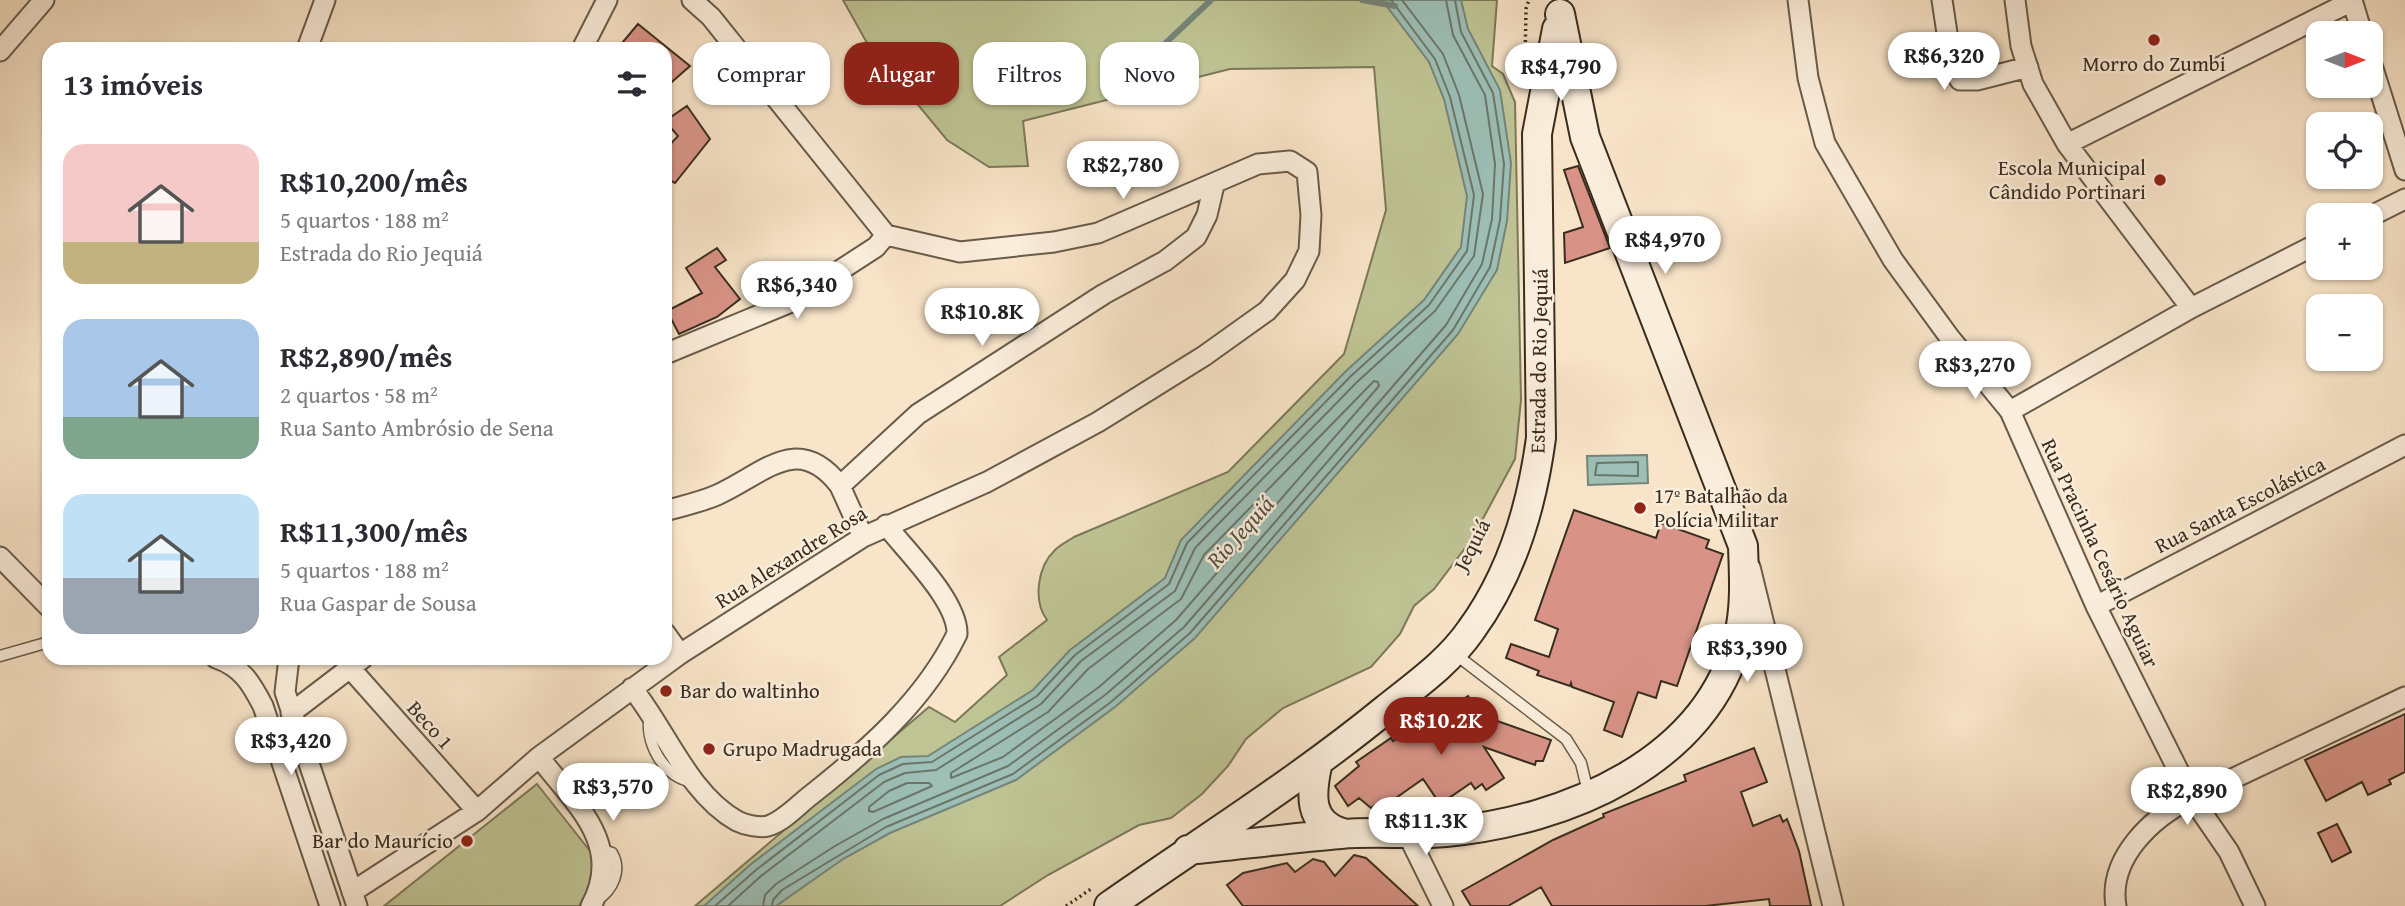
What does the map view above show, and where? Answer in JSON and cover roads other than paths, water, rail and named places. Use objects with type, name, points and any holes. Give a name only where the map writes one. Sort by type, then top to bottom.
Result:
[{"type":"main road","name":"Estrada do Rio Jequiá","points":[[1103,896],[1188,850],[1317,766],[1453,653],[1478,620],[1504,573],[1536,477],[1541,438],[1537,134],[1560,7]]},
{"type":"main road","name":"Estrada do Rio Jequiá","points":[[1188,850],[1342,833],[1447,832],[1509,822],[1589,796],[1641,770],[1660,755],[1691,727],[1711,701],[1725,674],[1739,636],[1744,598],[1743,546],[1585,137],[1560,7]]},
{"type":"main road","points":[[1537,134],[1560,128],[1585,137]]},
{"type":"main road","points":[[1317,766],[1311,792],[1313,806],[1327,827],[1342,833]]},
{"type":"street","points":[[0,51],[44,0]]},
{"type":"street","points":[[310,42],[325,0]]},
{"type":"street","points":[[586,42],[607,0]]},
{"type":"street","points":[[692,0],[719,28],[886,235],[960,252],[1054,242],[1098,233],[1214,185]]},
{"type":"street","name":"Rua Pracinha Cesário Aguiar","points":[[1798,0],[1808,78],[1825,143],[1893,260],[1950,338],[2010,411],[2096,606],[2192,798],[2229,852],[2255,906]]},
{"type":"street","points":[[1942,0],[1952,66],[1961,80],[1977,80],[2028,67]]},
{"type":"street","points":[[2015,0],[2033,84],[2067,144],[2192,308]]},
{"type":"street","points":[[2067,144],[2352,1],[2358,21]]},
{"type":"street","points":[[2382,98],[2405,170]]},
{"type":"street","name":"Rua Alexandre Rosa","points":[[672,660],[863,537],[987,482],[1098,422],[1204,356],[1272,307],[1295,281],[1309,251],[1307,172],[1290,161],[1278,161],[1258,164],[1214,185]]},
{"type":"street","points":[[840,486],[918,414],[1104,295],[1165,261],[1196,237],[1207,215],[1214,185]]},
{"type":"street","points":[[2383,210],[2405,199]]},
{"type":"street","points":[[672,351],[791,302],[876,247],[886,235]]},
{"type":"street","points":[[2010,411],[2192,308],[2306,250]]},
{"type":"street","name":"Rua Santa Escolástica","points":[[2096,606],[2405,446]]},
{"type":"street","points":[[672,509],[717,495],[792,457],[818,463],[840,486],[863,537]]},
{"type":"street","points":[[632,688],[650,710],[695,782],[722,810],[738,822],[751,825],[768,825],[780,820],[862,754],[907,707],[957,634],[957,622],[948,604],[886,525]]},
{"type":"street","points":[[1743,546],[1760,598],[1833,906]]},
{"type":"street","points":[[0,557],[42,600]]},
{"type":"street","points":[[672,643],[680,654]]},
{"type":"street","points":[[235,665],[250,681],[263,706],[330,906]]},
{"type":"street","points":[[288,665],[285,692],[355,899]]},
{"type":"street","points":[[291,713],[354,665]]},
{"type":"street","name":"Beco 1","points":[[359,665],[477,811]]},
{"type":"street","name":"Rua Alexandre Rosa","points":[[355,899],[477,811],[539,757],[664,665]]},
{"type":"street","points":[[2116,906],[2118,868],[2129,851],[2169,809],[2405,697]]},
{"type":"street","points":[[539,757],[593,829],[603,850],[602,877],[593,904]]},
{"type":"street","points":[[1407,833],[1443,906]]},
{"type":"lane","points":[[0,656],[42,644]]},
{"type":"lane","points":[[1453,653],[1566,738],[1586,775],[1589,796]]},
{"type":"water","name":"Rio Jequiá","points":[[1382,0],[1461,0],[1468,29],[1500,90],[1511,163],[1507,221],[1497,270],[1458,334],[1195,638],[1115,707],[1016,780],[890,833],[843,859],[776,906],[704,906],[751,864],[876,769],[901,757],[928,756],[1033,690],[1070,650],[1165,578],[1181,540],[1346,371],[1424,300],[1461,247],[1467,196],[1444,99],[1429,62]]},
{"type":"water","points":[[1647,455],[1648,483],[1588,485],[1587,456]]},
{"type":"waterway","points":[[1167,42],[1211,0]]},
{"type":"waterway","points":[[1362,0],[1395,6]]},
{"type":"place","name":"Morro do Zumbi","points":[[2154,40]]},
{"type":"place","name":"Escola Municipal Cândido Portinari","points":[[2160,180]]},
{"type":"place","name":"17º Batalhão da Polícia Militar","points":[[1640,508]]},
{"type":"place","name":"Bar do waltinho","points":[[666,691]]},
{"type":"place","name":"Grupo Madrugada","points":[[709,749]]},
{"type":"place","name":"Bar do Maurício","points":[[467,841]]}]
